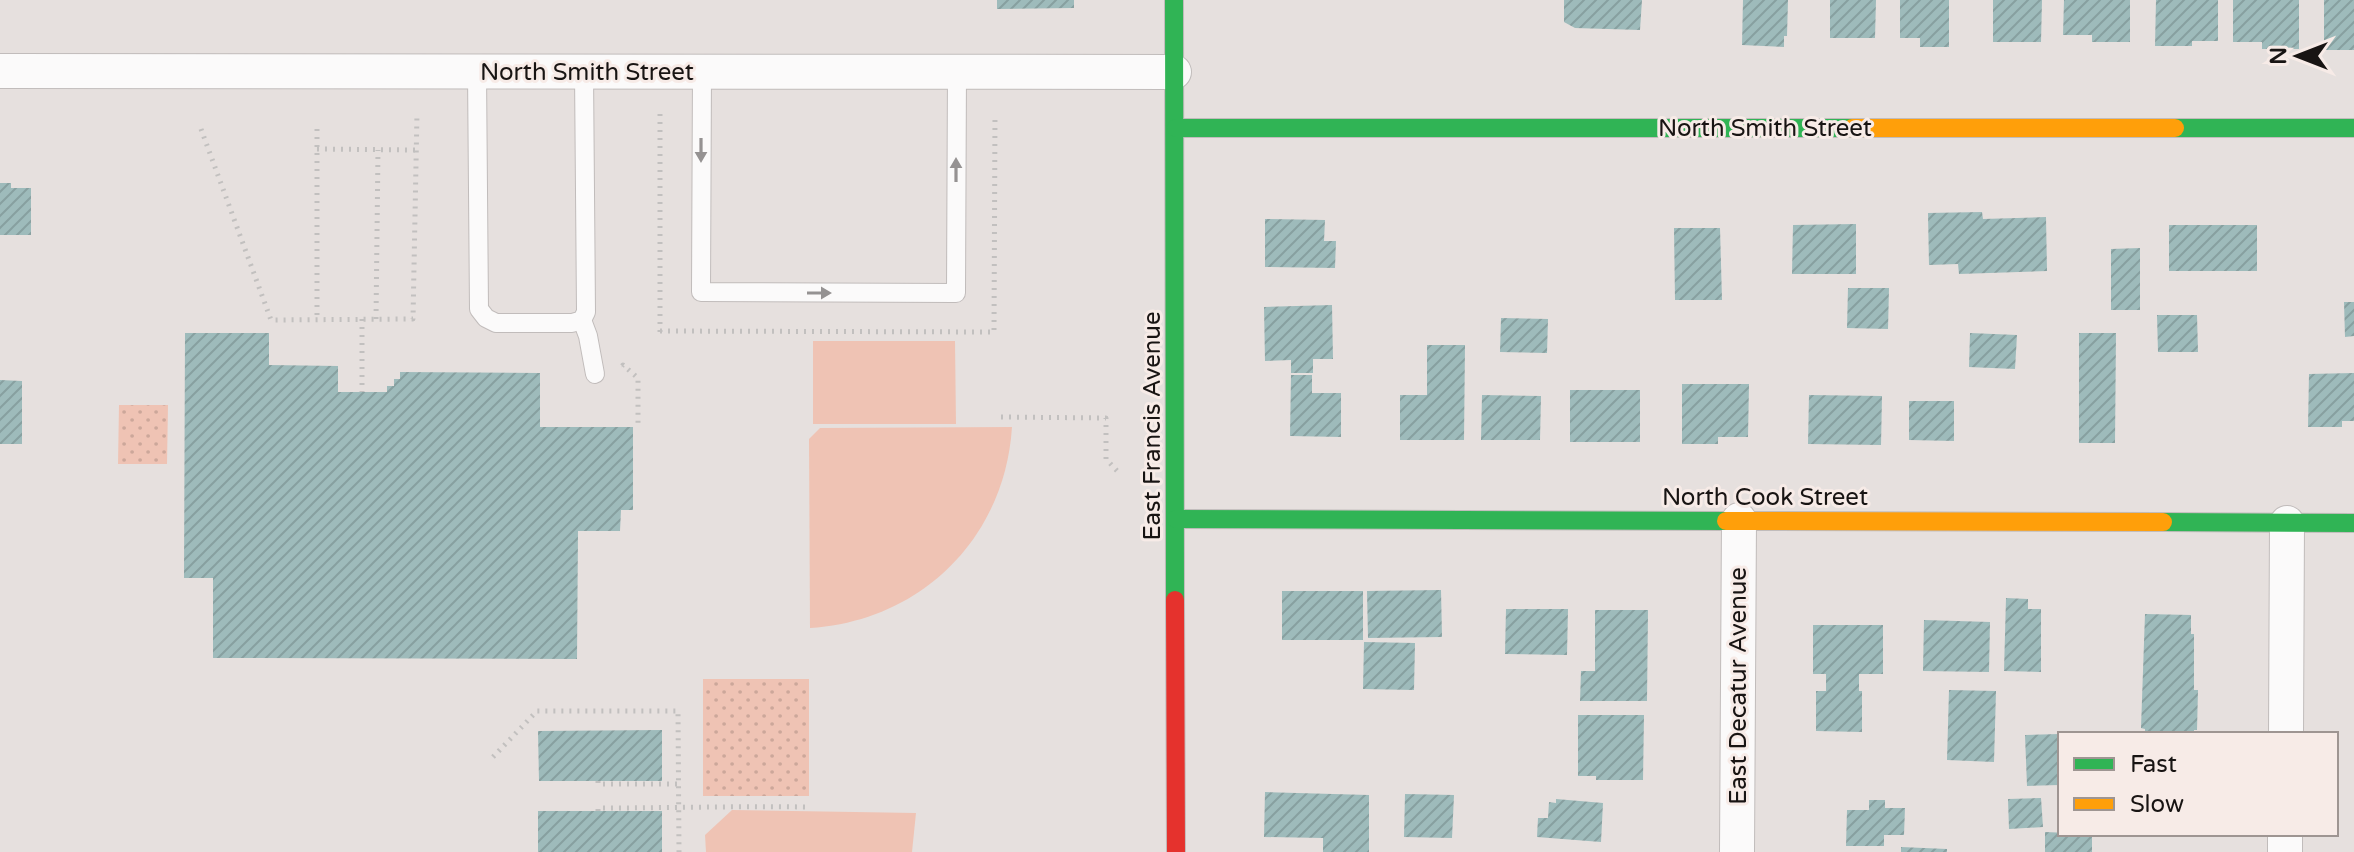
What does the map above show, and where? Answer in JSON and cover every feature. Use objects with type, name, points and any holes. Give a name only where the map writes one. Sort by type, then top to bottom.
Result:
[{"type":"street","name":"East Francis Avenue","points":[[1174,0],[1176,852]]},
{"type":"street","name":"North Smith Street","points":[[0,71],[1174,72]]},
{"type":"street","name":"North Smith Street","points":[[1176,128],[2354,128]]},
{"type":"street","name":"North Cook Street","points":[[1176,519],[2354,523]]},
{"type":"street","name":"East Decatur Avenue","points":[[1737,852],[1739,520]]},
{"type":"street","points":[[2286,732],[2287,523]]},
{"type":"lane","points":[[477,72],[479,309],[486,318],[496,323],[572,323],[582,320],[586,312],[584,72]]},
{"type":"lane","points":[[702,72],[701,292],[940,293],[956,293],[957,72]]},
{"type":"lane","points":[[582,320],[595,374]]},
{"type":"path","points":[[201,129],[271,320],[413,319],[417,113]]},
{"type":"path","points":[[660,114],[660,336]]},
{"type":"path","points":[[317,129],[317,319]]},
{"type":"path","points":[[317,149],[416,150]]},
{"type":"path","points":[[376,319],[378,150]]},
{"type":"path","points":[[362,319],[362,392]]},
{"type":"path","points":[[595,374],[623,365],[638,378],[638,427]]},
{"type":"path","points":[[1001,417],[1106,418],[1106,459],[1120,474]]},
{"type":"path","points":[[493,757],[537,711],[678,711],[679,852]]},
{"type":"path","points":[[598,781],[598,784],[678,784]]},
{"type":"path","points":[[598,811],[598,808],[806,807]]},
{"type":"shaded area","points":[[813,341],[955,341],[956,424],[813,424]]},
{"type":"shaded area","points":[[119,405],[168,405],[167,464],[118,464]]},
{"type":"shaded area","points":[[1012,427],[1006,467],[993,504],[974,538],[950,566],[921,591],[887,609],[850,622],[810,628],[809,439],[820,428]]},
{"type":"shaded area","points":[[703,679],[809,679],[809,796],[703,796]]},
{"type":"shaded area","points":[[732,810],[916,813],[912,852],[706,852],[705,835]]},
{"type":"building","points":[[997,0],[1074,0],[1074,8],[997,9]]},
{"type":"building","points":[[1564,0],[1642,0],[1640,30],[1575,28],[1564,22]]},
{"type":"building","points":[[1743,0],[1788,0],[1784,47],[1742,45]]},
{"type":"building","points":[[1830,0],[1876,0],[1875,38],[1830,38]]},
{"type":"building","points":[[1900,0],[1949,0],[1949,47],[1920,47],[1920,38],[1900,38]]},
{"type":"building","points":[[1993,0],[2042,0],[2041,42],[1993,42]]},
{"type":"building","points":[[2064,0],[2130,0],[2130,42],[2092,42],[2092,35],[2063,35]]},
{"type":"building","points":[[2156,0],[2218,0],[2218,41],[2192,41],[2192,46],[2155,46]]},
{"type":"building","points":[[2233,0],[2299,0],[2299,49],[2262,49],[2262,42],[2233,42]]},
{"type":"building","points":[[2324,0],[2354,0],[2354,50],[2324,50]]},
{"type":"building","points":[[0,183],[11,183],[11,188],[31,188],[31,235],[0,235]]},
{"type":"building","points":[[1982,212],[1983,219],[2046,217],[2047,271],[1959,274],[1958,264],[1929,265],[1928,213]]},
{"type":"building","points":[[1265,219],[1325,220],[1324,241],[1336,241],[1335,268],[1265,267]]},
{"type":"building","points":[[1856,224],[1856,274],[1792,274],[1793,225]]},
{"type":"building","points":[[2169,225],[2257,225],[2257,271],[2169,271]]},
{"type":"building","points":[[1674,228],[1720,228],[1722,300],[1675,300]]},
{"type":"building","points":[[2140,248],[2140,310],[2111,310],[2111,249]]},
{"type":"building","points":[[1848,288],[1889,288],[1888,329],[1847,328]]},
{"type":"building","points":[[2344,302],[2354,302],[2354,336],[2345,337]]},
{"type":"building","points":[[1332,305],[1333,359],[1313,359],[1313,373],[1291,373],[1291,360],[1265,361],[1264,307]]},
{"type":"building","points":[[2157,315],[2197,315],[2198,352],[2158,352]]},
{"type":"building","points":[[1501,318],[1548,319],[1547,353],[1500,352]]},
{"type":"building","points":[[185,333],[269,333],[269,365],[338,366],[338,392],[387,392],[387,386],[394,386],[394,379],[400,379],[400,372],[540,373],[540,427],[633,427],[633,510],[621,510],[620,531],[578,531],[577,659],[213,658],[213,578],[184,578]]},
{"type":"building","points":[[1970,333],[2017,335],[2015,369],[1969,367]]},
{"type":"building","points":[[2079,333],[2116,333],[2115,443],[2079,443]]},
{"type":"building","points":[[1427,345],[1465,345],[1464,440],[1400,440],[1400,395],[1427,395]]},
{"type":"building","points":[[2354,373],[2354,421],[2342,421],[2342,427],[2308,427],[2309,374]]},
{"type":"building","points":[[1291,375],[1312,375],[1312,393],[1341,393],[1341,437],[1290,436]]},
{"type":"building","points":[[0,380],[22,381],[22,444],[0,444]]},
{"type":"building","points":[[1682,384],[1749,384],[1748,437],[1718,437],[1718,444],[1682,444]]},
{"type":"building","points":[[1570,390],[1640,390],[1640,442],[1570,442]]},
{"type":"building","points":[[1482,395],[1541,396],[1540,440],[1481,440]]},
{"type":"building","points":[[1809,395],[1882,396],[1881,445],[1808,444]]},
{"type":"building","points":[[1909,401],[1954,401],[1954,441],[1909,440]]},
{"type":"building","points":[[1441,590],[1442,637],[1368,638],[1367,591]]},
{"type":"building","points":[[1282,591],[1363,591],[1363,640],[1282,640]]},
{"type":"building","points":[[2006,598],[2028,599],[2028,609],[2041,609],[2041,672],[2004,671]]},
{"type":"building","points":[[1506,609],[1568,609],[1567,655],[1505,654]]},
{"type":"building","points":[[1595,610],[1648,610],[1647,701],[1580,701],[1581,671],[1595,671]]},
{"type":"building","points":[[2145,614],[2191,615],[2194,690],[2198,690],[2197,730],[2145,732],[2141,728]]},
{"type":"building","points":[[1924,620],[1990,622],[1989,672],[1923,671]]},
{"type":"building","points":[[1813,625],[1883,625],[1883,674],[1859,674],[1862,732],[1816,731],[1816,691],[1826,691],[1826,674],[1813,674]]},
{"type":"building","points":[[1364,642],[1415,643],[1414,690],[1363,689]]},
{"type":"building","points":[[1949,690],[1996,691],[1994,762],[1947,760]]},
{"type":"building","points":[[1578,715],[1644,715],[1643,780],[1596,780],[1596,776],[1578,776]]},
{"type":"building","points":[[662,730],[662,781],[539,781],[538,731]]},
{"type":"building","points":[[2058,734],[2058,785],[2027,786],[2025,735]]},
{"type":"building","points":[[1265,792],[1369,795],[1369,852],[1323,852],[1323,838],[1264,837]]},
{"type":"building","points":[[1405,794],[1454,795],[1452,838],[1404,837]]},
{"type":"building","points":[[2041,798],[2043,827],[2009,829],[2008,799]]},
{"type":"building","points":[[1556,799],[1603,803],[1601,842],[1537,837],[1538,818],[1548,818],[1549,802],[1556,803]]},
{"type":"building","points":[[1869,800],[1885,800],[1885,808],[1905,808],[1904,835],[1884,835],[1884,846],[1846,846],[1847,810],[1869,810]]},
{"type":"building","points":[[538,811],[662,811],[662,852],[538,852]]},
{"type":"building","points":[[2045,832],[2058,833],[2058,836],[2092,836],[2092,852],[2045,852]]},
{"type":"building","points":[[1901,847],[1947,849],[1947,852],[1901,852]]},
{"type":"traffic: fast","points":[[1174,0],[1175,600]]},
{"type":"traffic: fast","points":[[1176,128],[1852,128]]},
{"type":"traffic: fast","points":[[2175,128],[2354,128]]},
{"type":"traffic: fast","points":[[1176,519],[1726,521]]},
{"type":"traffic: fast","points":[[2163,522],[2354,523]]},
{"type":"traffic: slow","points":[[1852,128],[2175,128]]},
{"type":"traffic: slow","points":[[1726,521],[2163,522]]},
{"type":"traffic: jam","points":[[1175,600],[1176,852]]}]
